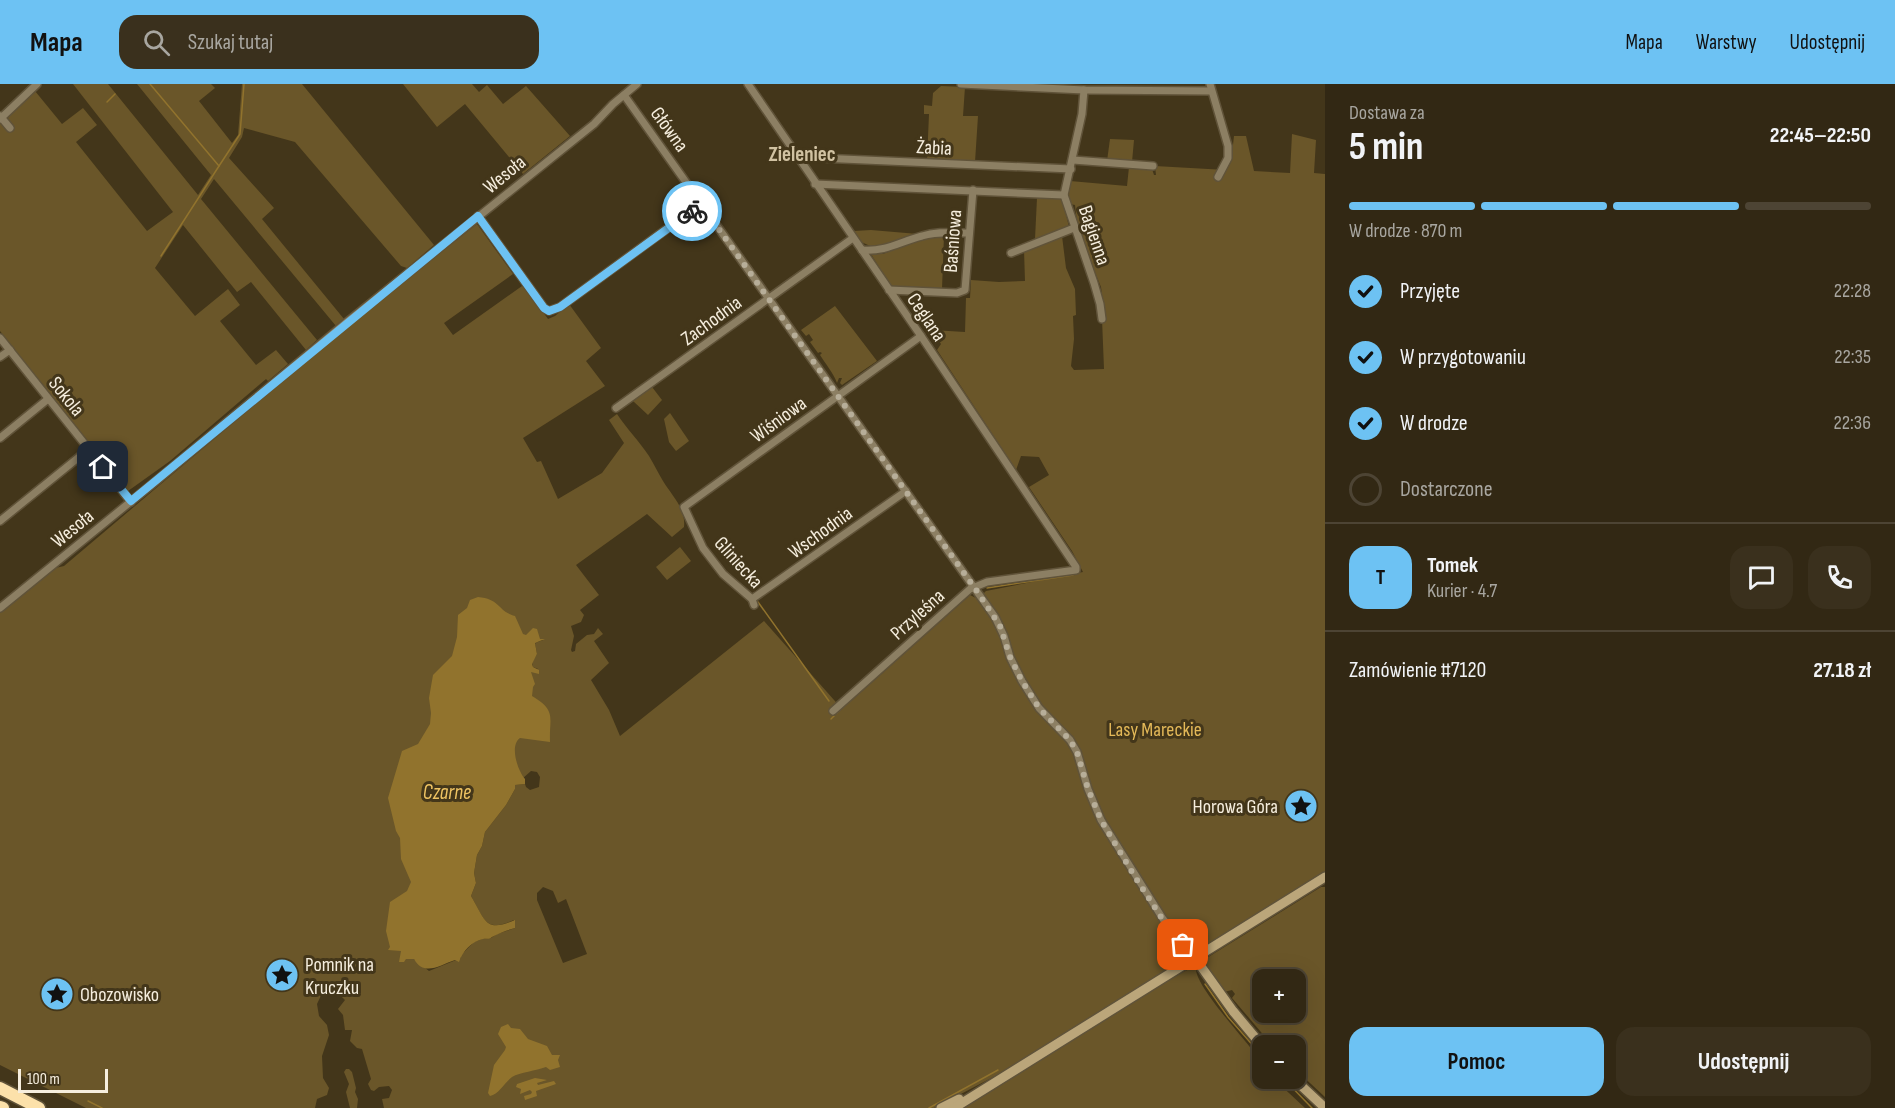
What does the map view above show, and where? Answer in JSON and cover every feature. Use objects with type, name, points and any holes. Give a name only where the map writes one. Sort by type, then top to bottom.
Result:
[{"type":"highway","points":[[0,1089],[39,1108]]},
{"type":"main road","points":[[954,1108],[1325,877]]},
{"type":"main road","name":"Główna","points":[[1195,958],[1253,1035]]},
{"type":"main road","points":[[941,1108],[1001,1077]]},
{"type":"main road","points":[[1305,1089],[1325,1108]]},
{"type":"street","points":[[10,128],[0,117],[37,84]]},
{"type":"street","name":"Wesoła","points":[[0,608],[339,328],[589,128],[637,84]]},
{"type":"street","name":"Ceglana","points":[[748,84],[1073,560],[1076,570]]},
{"type":"street","points":[[961,84],[1141,92],[1210,88],[1228,146],[1228,158],[1218,177]]},
{"type":"street","points":[[1141,92],[1145,84]]},
{"type":"street","name":"Bagienna","points":[[1084,90],[1082,114],[1064,195],[1094,282],[1102,319]]},
{"type":"street","name":"Główna","points":[[624,95],[975,588],[1000,626],[1010,657],[1022,681],[1039,708],[1070,740],[1077,752],[1088,789],[1101,820],[1124,859],[1163,920],[1195,958]]},
{"type":"street","name":"Żabia","points":[[797,157],[1071,169]]},
{"type":"street","points":[[1072,160],[1153,166]]},
{"type":"street","name":"Baśniowa","points":[[815,184],[1064,195]]},
{"type":"street","name":"Baśniowa","points":[[889,290],[962,292],[966,287],[973,190]]},
{"type":"street","points":[[478,216],[544,308],[549,311],[560,307],[701,204]]},
{"type":"street","points":[[1011,253],[1074,228]]},
{"type":"street","points":[[862,250],[885,249],[937,232],[969,233]]},
{"type":"street","name":"Zachodnia","points":[[616,408],[853,238]]},
{"type":"street","name":"Wiśniowa","points":[[684,507],[921,336]]},
{"type":"street","name":"Sokola","points":[[0,338],[131,501]]},
{"type":"street","points":[[0,357],[10,350]]},
{"type":"street","points":[[0,438],[48,399]]},
{"type":"street","points":[[0,521],[89,449]]},
{"type":"street","name":"Wschodnia","points":[[753,602],[906,490]]},
{"type":"street","name":"Gliniecka","points":[[684,507],[703,548],[723,574],[753,602]]},
{"type":"street","name":"Przyleśna","points":[[833,711],[965,593],[987,582],[1076,570]]},
{"type":"green space","points":[[73,84],[108,84],[198,195],[211,175],[137,84],[211,84],[215,88],[199,101],[232,143],[238,135],[242,84],[302,84],[434,245],[407,268],[401,266],[295,142],[244,128],[242,137],[229,158],[274,208],[262,219],[344,319],[336,326],[214,179],[201,199],[317,340],[306,350],[251,282],[237,292],[183,225],[155,268],[195,316],[228,289],[240,305],[220,321],[256,365],[276,350],[288,364],[268,381],[266,379],[170,461],[128,491],[0,331],[0,124],[35,91],[62,124],[83,108],[97,125],[76,142],[147,231],[173,212]]},
{"type":"green space","points":[[403,84],[472,84],[479,92],[487,85],[503,104],[526,86],[570,136],[523,174],[465,104],[437,127]]},
{"type":"green space","points":[[941,86],[965,87],[963,116],[978,116],[975,162],[927,160],[929,114],[924,114],[924,105],[932,106],[933,93]]},
{"type":"green space","name":"Lasy Mareckie","points":[[1292,134],[1316,140],[1314,173],[1325,174],[1325,872],[1203,948],[1194,951],[1192,949],[1185,954],[1183,959],[1164,972],[1001,1073],[934,1108],[384,1108],[382,1099],[389,1098],[392,1090],[389,1086],[371,1090],[368,1084],[371,1079],[362,1049],[357,1048],[350,1041],[352,1030],[345,1030],[343,1015],[338,1009],[345,1000],[332,987],[324,989],[317,1004],[319,1016],[327,1025],[329,1035],[322,1056],[323,1078],[329,1088],[327,1095],[317,1099],[315,1108],[86,1108],[0,1065],[0,612],[51,569],[64,566],[356,319],[477,224],[513,274],[444,323],[453,335],[522,286],[526,288],[548,319],[569,304],[601,348],[586,361],[605,386],[523,438],[537,462],[541,461],[558,499],[602,473],[624,443],[609,420],[617,414],[649,456],[683,514],[684,527],[672,537],[647,514],[576,565],[599,595],[580,610],[584,615],[581,622],[571,626],[574,636],[571,650],[575,651],[576,644],[587,635],[594,634],[598,628],[603,634],[594,641],[609,663],[591,680],[609,710],[620,736],[764,621],[842,709],[970,595],[978,599],[986,591],[1083,572],[1072,551],[1029,487],[1049,475],[1039,457],[1021,456],[1016,470],[937,350],[941,344],[932,330],[965,332],[966,298],[970,298],[971,280],[1025,281],[1024,250],[1062,236],[1066,268],[1075,289],[1076,315],[1073,316],[1074,339],[1071,366],[1074,370],[1104,369],[1102,319],[1105,318],[1101,287],[1078,231],[1075,205],[1070,204],[1068,196],[1070,181],[1127,186],[1129,167],[1152,169],[1154,175],[1156,175],[1155,166],[1226,170],[1231,162],[1234,136],[1246,136],[1254,171],[1290,173]],"holes":[[[535,644],[537,654],[532,663],[533,667],[538,669],[529,672],[508,756],[522,779],[531,771],[537,772],[540,777],[539,787],[530,790],[525,784],[515,785],[506,805],[485,832],[477,855],[474,873],[476,883],[471,896],[487,922],[497,925],[514,920],[515,928],[474,942],[461,955],[461,958],[429,971],[414,959],[405,959],[414,857]],[[543,887],[553,891],[558,903],[566,899],[587,954],[563,963],[537,900],[537,893]]]},
{"type":"green space","points":[[1110,139],[1134,140],[1132,162],[1107,161]]},
{"type":"green space","points":[[1037,198],[1060,199],[1063,202],[1069,227],[1035,239]]},
{"type":"green space","points":[[854,231],[918,234],[877,249],[859,241]]},
{"type":"green space","points":[[930,235],[944,235],[942,289],[898,288],[890,285],[871,254],[883,254]]},
{"type":"green space","points":[[835,306],[877,361],[842,385],[840,383],[842,378],[839,378],[837,383],[820,355],[822,353],[818,353],[810,342],[813,340],[809,334],[806,336],[801,330]]},
{"type":"green space","points":[[652,387],[662,400],[648,415],[633,401]]},
{"type":"green space","points":[[670,413],[689,441],[676,451],[669,442],[664,419]]},
{"type":"green space","points":[[680,547],[691,561],[667,580],[656,567]]},
{"type":"green space","points":[[1321,887],[1325,887],[1325,1097],[1306,1079],[1306,1035],[1263,1035],[1253,1023],[1306,1023],[1306,969],[1252,969],[1252,1022],[1232,998],[1235,994],[1232,990],[1224,992],[1204,963],[1205,959]]},
{"type":"green space","points":[[1191,968],[1196,970],[1213,1001],[1252,1050],[1252,1089],[1285,1089],[1305,1108],[960,1108],[1155,987]]},
{"type":"green space","points":[[346,1069],[352,1072],[358,1099],[357,1108],[350,1108],[346,1092],[349,1084],[344,1072]]},
{"type":"water","name":"Czarne","points":[[478,597],[491,600],[515,616],[523,634],[526,635],[533,628],[537,629],[540,639],[545,639],[535,643],[537,654],[532,664],[539,670],[539,674],[531,672],[535,684],[532,696],[545,706],[550,715],[550,742],[520,738],[517,742],[516,758],[525,784],[515,785],[506,805],[485,832],[477,855],[474,873],[476,883],[471,896],[487,922],[498,925],[515,920],[515,928],[475,942],[465,951],[459,962],[455,960],[427,969],[414,959],[399,962],[401,951],[388,950],[390,947],[386,931],[390,902],[407,891],[411,882],[401,859],[400,838],[396,831],[388,798],[402,751],[418,744],[430,724],[429,698],[433,675],[452,656],[457,637],[458,615],[467,608],[470,600]]},
{"type":"water","points":[[508,1024],[511,1028],[520,1029],[528,1039],[547,1046],[552,1055],[560,1055],[558,1060],[560,1067],[550,1070],[546,1067],[515,1075],[490,1096],[488,1093],[494,1065],[506,1047],[498,1034],[501,1027]]},
{"type":"water","points":[[535,1078],[547,1080],[537,1083],[538,1085],[554,1081],[556,1084],[536,1091],[537,1096],[525,1100],[524,1096],[532,1092],[530,1090],[520,1094],[521,1089],[516,1087],[517,1084]]},
{"type":"waterway","points":[[150,84],[219,166],[240,134],[244,84]]},
{"type":"waterway","points":[[107,102],[115,94]]},
{"type":"waterway","points":[[161,256],[219,166]]},
{"type":"waterway","points":[[987,588],[1073,575]]},
{"type":"waterway","points":[[758,602],[829,701]]},
{"type":"waterway","points":[[837,713],[863,689]]},
{"type":"waterway","points":[[831,719],[834,716]]},
{"type":"waterway","points":[[1205,984],[1228,1017],[1252,1044]]},
{"type":"waterway","points":[[929,1108],[998,1070]]},
{"type":"waterway","points":[[1294,1089],[1312,1108]]},
{"type":"waterway","points":[[88,1101],[102,1108]]},
{"type":"way so far","points":[[692,211],[701,204],[979,594],[1000,626],[1015,670],[1039,708],[1070,740],[1077,752],[1088,789],[1101,820],[1163,920],[1183,945]]},
{"type":"place","name":"Horowa Góra","points":[[1301,806]]},
{"type":"place","name":"Pomnik na Kruczku","points":[[282,975]]},
{"type":"place","name":"Obozowisko","points":[[57,994]]},
{"type":"district","name":"Zieleniec","points":[[802,154]]},
{"type":"route","points":[[103,467],[131,501],[478,216],[544,308],[549,311],[560,307],[692,211]]}]
